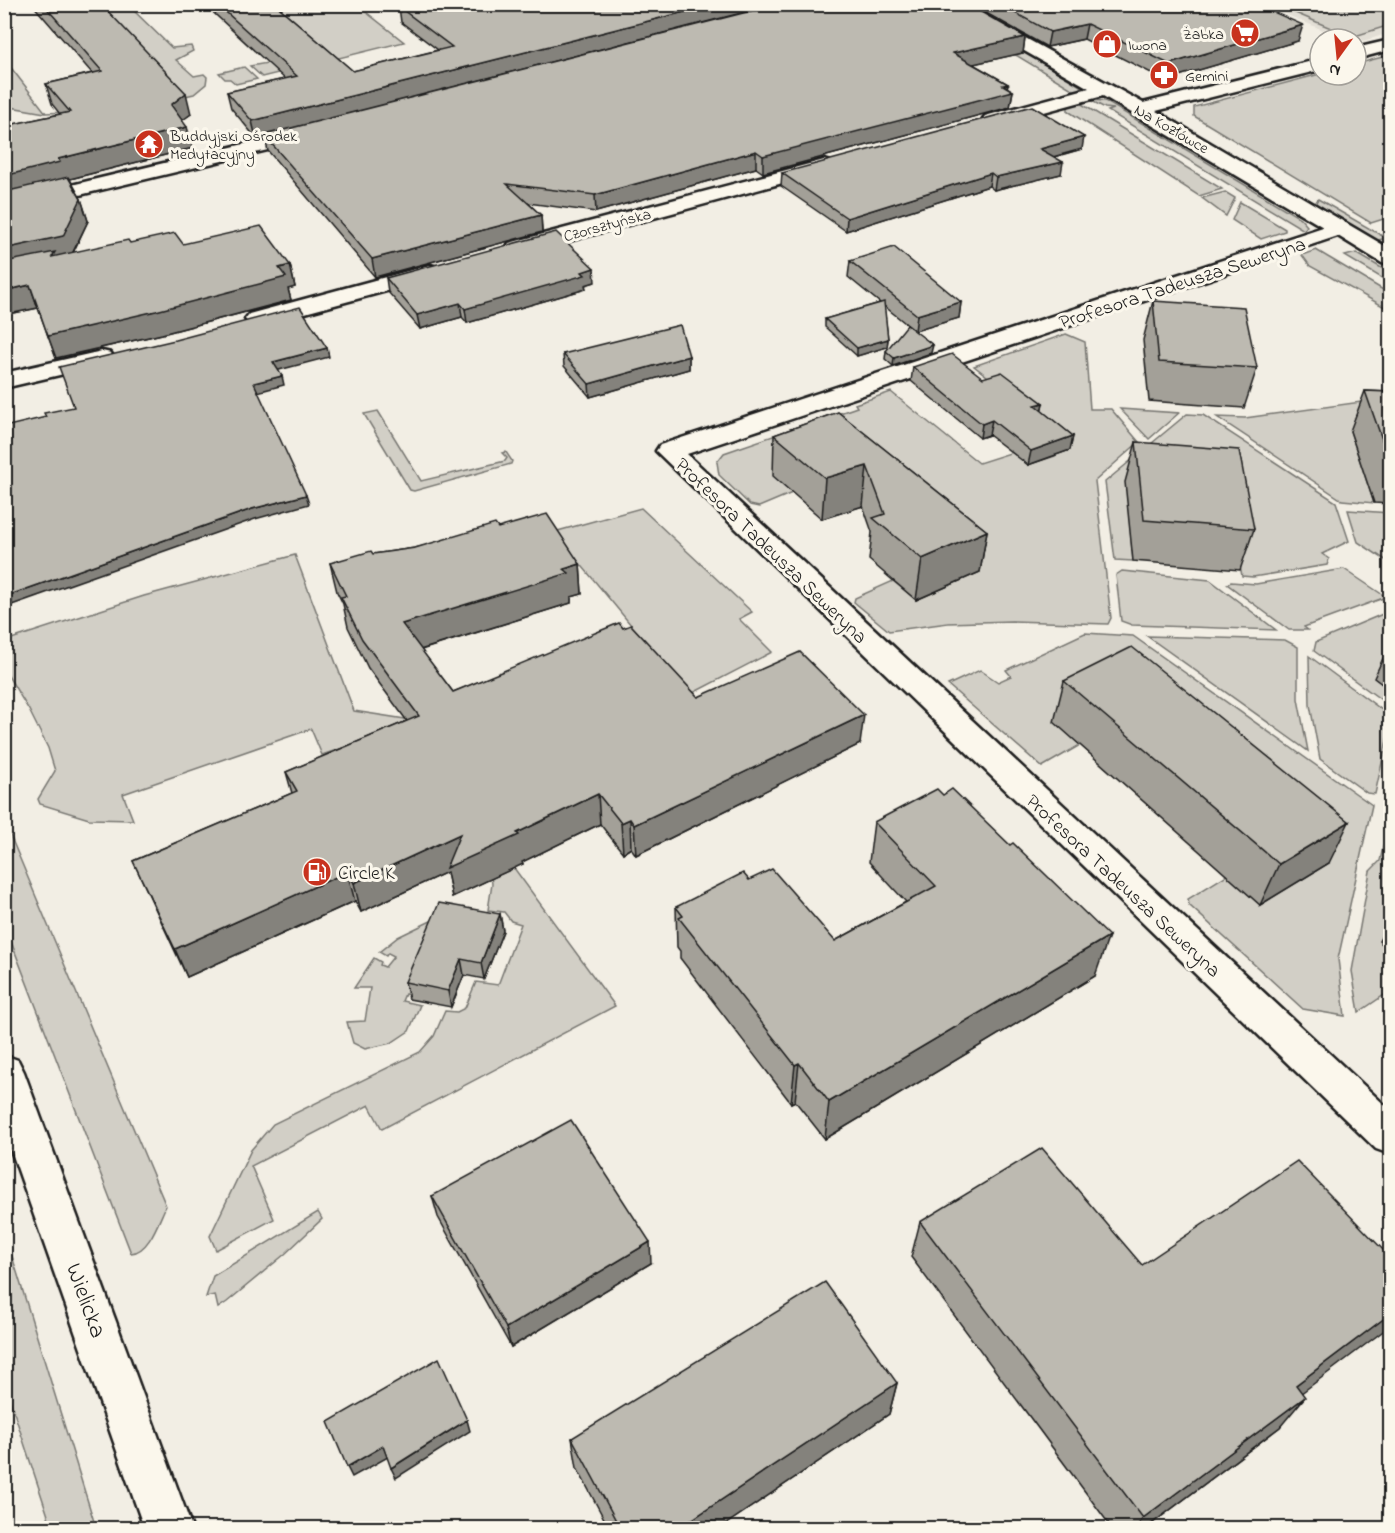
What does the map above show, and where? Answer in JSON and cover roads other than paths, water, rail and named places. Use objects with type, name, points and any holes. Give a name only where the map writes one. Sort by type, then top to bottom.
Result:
[{"type":"street","name":"Na Kozłówce","points":[[950,4],[1140,109],[1390,258]]},
{"type":"street","points":[[1368,51],[1390,45]]},
{"type":"street","points":[[1140,109],[1308,67]]},
{"type":"street","points":[[977,124],[1105,90]]},
{"type":"street","points":[[4,207],[175,168],[328,129]]},
{"type":"street","name":"Czorsztyńska","points":[[492,255],[839,161]]},
{"type":"street","name":"Profesora Tadeusza Seweryna","points":[[1341,228],[669,451],[965,735],[1390,1136]]},
{"type":"street","points":[[238,324],[446,268]]},
{"type":"street","points":[[4,381],[125,353]]},
{"type":"street","name":"Wielicka","points":[[4,1072],[168,1528]]},
{"type":"place","name":"Żabka","points":[[1245,33]]},
{"type":"place","name":"Iwona","points":[[1107,44]]},
{"type":"place","name":"Gemini","points":[[1164,75]]},
{"type":"place","name":"Buddyjski Ośrodek Medytacyjny","points":[[149,144]]},
{"type":"place","name":"Circle K","points":[[317,872]]}]
